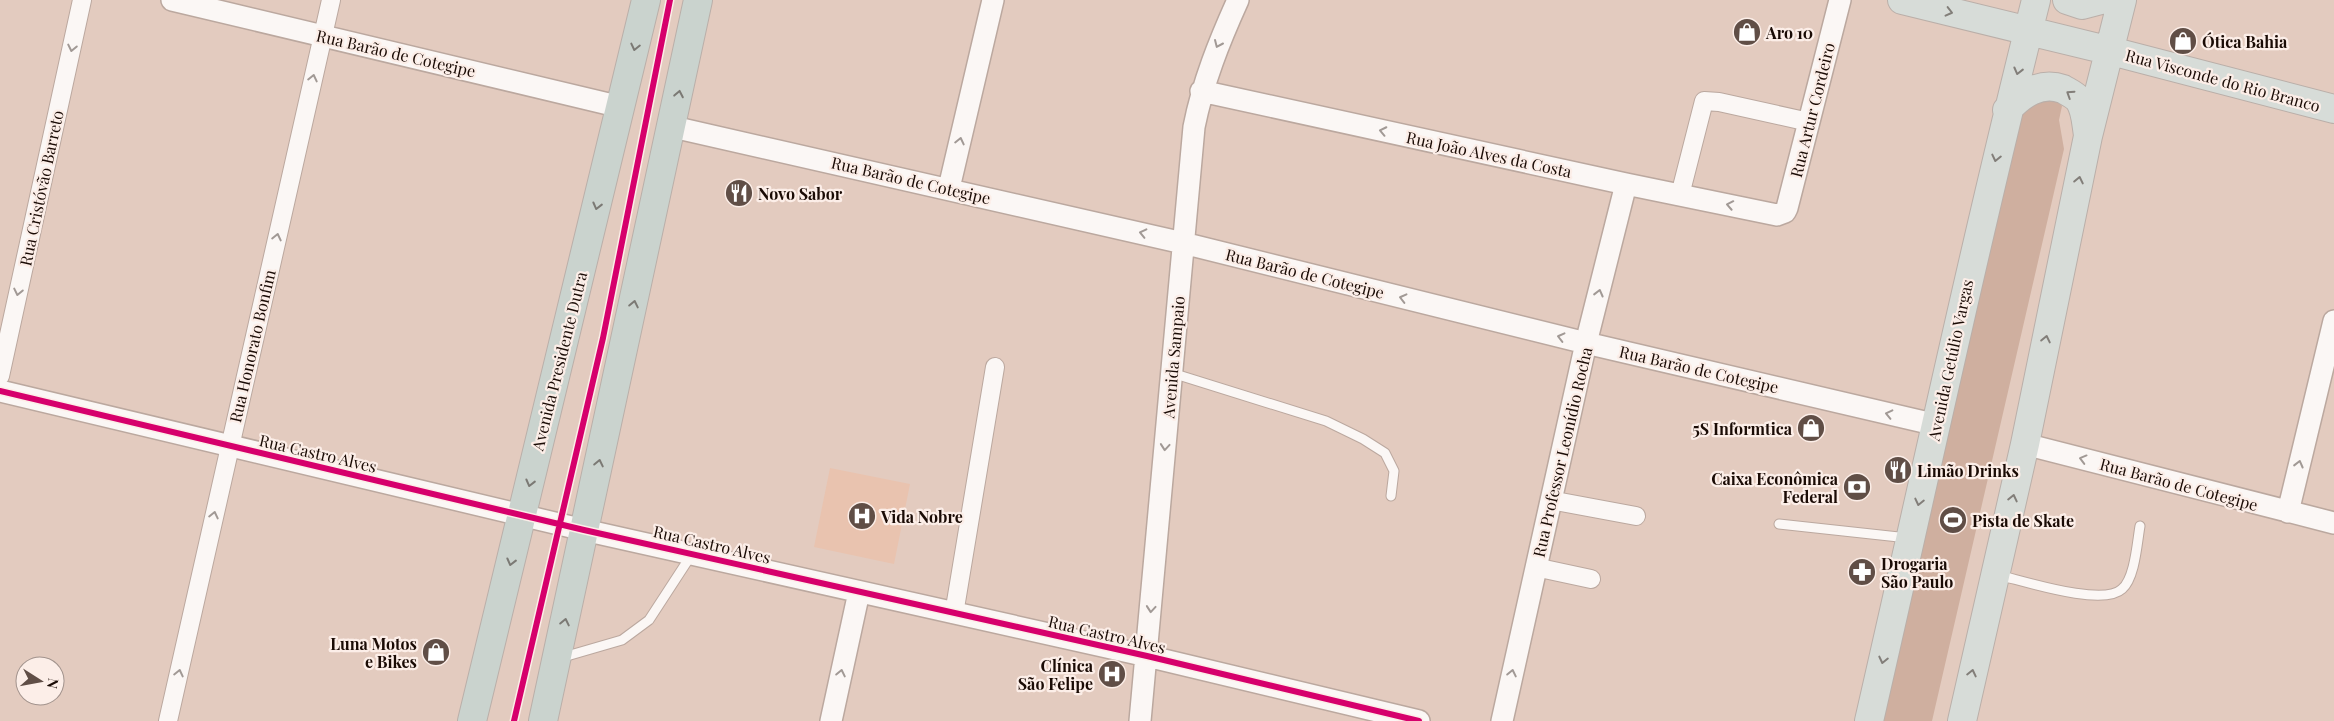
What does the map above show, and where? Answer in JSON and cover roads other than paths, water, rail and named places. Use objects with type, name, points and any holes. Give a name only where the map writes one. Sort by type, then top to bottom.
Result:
[{"type":"highway","name":"Avenida Presidente Dutra","points":[[472,721],[646,0]]},
{"type":"highway","points":[[544,721],[673,127],[698,0]]},
{"type":"main road","name":"Rua Visconde do Rio Branco","points":[[1902,0],[2111,51],[2334,109]]},
{"type":"main road","name":"Avenida Getúlio Vargas","points":[[1869,721],[1937,425],[1959,317],[2036,0]]},
{"type":"main road","points":[[2067,0],[2082,5],[2101,0]]},
{"type":"main road","points":[[1962,721],[2025,444],[2088,136],[2111,51],[2122,0]]},
{"type":"main road","points":[[2008,110],[2018,98],[2036,88],[2046,86],[2057,87],[2070,92],[2079,100],[2084,113],[2088,136]]},
{"type":"street","name":"Rua Cristóvão Barreto","points":[[0,376],[82,0]]},
{"type":"street","name":"Rua Barão de Cotegipe","points":[[172,0],[621,107]]},
{"type":"street","name":"Rua Honorato Bonfim","points":[[168,721],[331,0]]},
{"type":"street","points":[[949,188],[993,0]]},
{"type":"street","name":"Avenida Sampaio","points":[[1140,721],[1194,127],[1201,91],[1215,49],[1238,0]]},
{"type":"street","name":"Rua Artur Cordeiro","points":[[1778,215],[1785,212],[1787,208],[1840,0]]},
{"type":"street","name":"Rua João Alves da Costa","points":[[1201,91],[1626,184],[1778,215]]},
{"type":"street","points":[[1680,195],[1704,101],[1719,102],[1809,122]]},
{"type":"street","name":"Rua Barão de Cotegipe","points":[[673,127],[1183,242],[1586,343],[1937,425]]},
{"type":"street","name":"Rua Professor Leonídio Rocha","points":[[1502,721],[1586,343],[1626,184]]},
{"type":"street","points":[[2288,512],[2334,321]]},
{"type":"street","points":[[954,614],[995,367]]},
{"type":"street","name":"Rua Castro Alves","points":[[0,391],[584,530],[1147,656],[1419,721]]},
{"type":"street","name":"Rua Barão de Cotegipe","points":[[2025,444],[2334,523]]},
{"type":"street","points":[[1550,500],[1636,516]]},
{"type":"street","points":[[1535,567],[1590,579]]},
{"type":"street","points":[[831,721],[859,592]]},
{"type":"lane","points":[[1172,373],[1326,421],[1363,439],[1385,453],[1394,471],[1391,496]]},
{"type":"lane","points":[[1779,524],[1911,539]]},
{"type":"lane","points":[[1995,574],[2090,596],[2108,596],[2123,589],[2132,572],[2140,526]]},
{"type":"lane","points":[[557,659],[622,640],[649,620],[692,554]]},
{"type":"place","name":"Aro 10","points":[[1747,32]]},
{"type":"place","name":"Ótica Bahia","points":[[2183,41]]},
{"type":"place","name":"Novo Sabor","points":[[739,193]]},
{"type":"place","name":"5S Informtica","points":[[1811,428]]},
{"type":"place","name":"Limão Drinks","points":[[1898,470]]},
{"type":"place","name":"Caixa Econômica Federal","points":[[1857,487]]},
{"type":"place","name":"Vida Nobre","points":[[862,516]]},
{"type":"place","name":"Pista de Skate","points":[[1953,520]]},
{"type":"place","name":"Drogaria São Paulo","points":[[1862,572]]},
{"type":"place","name":"Luna Motos e Bikes","points":[[436,652]]},
{"type":"place","name":"Clínica São Felipe","points":[[1112,674]]}]
